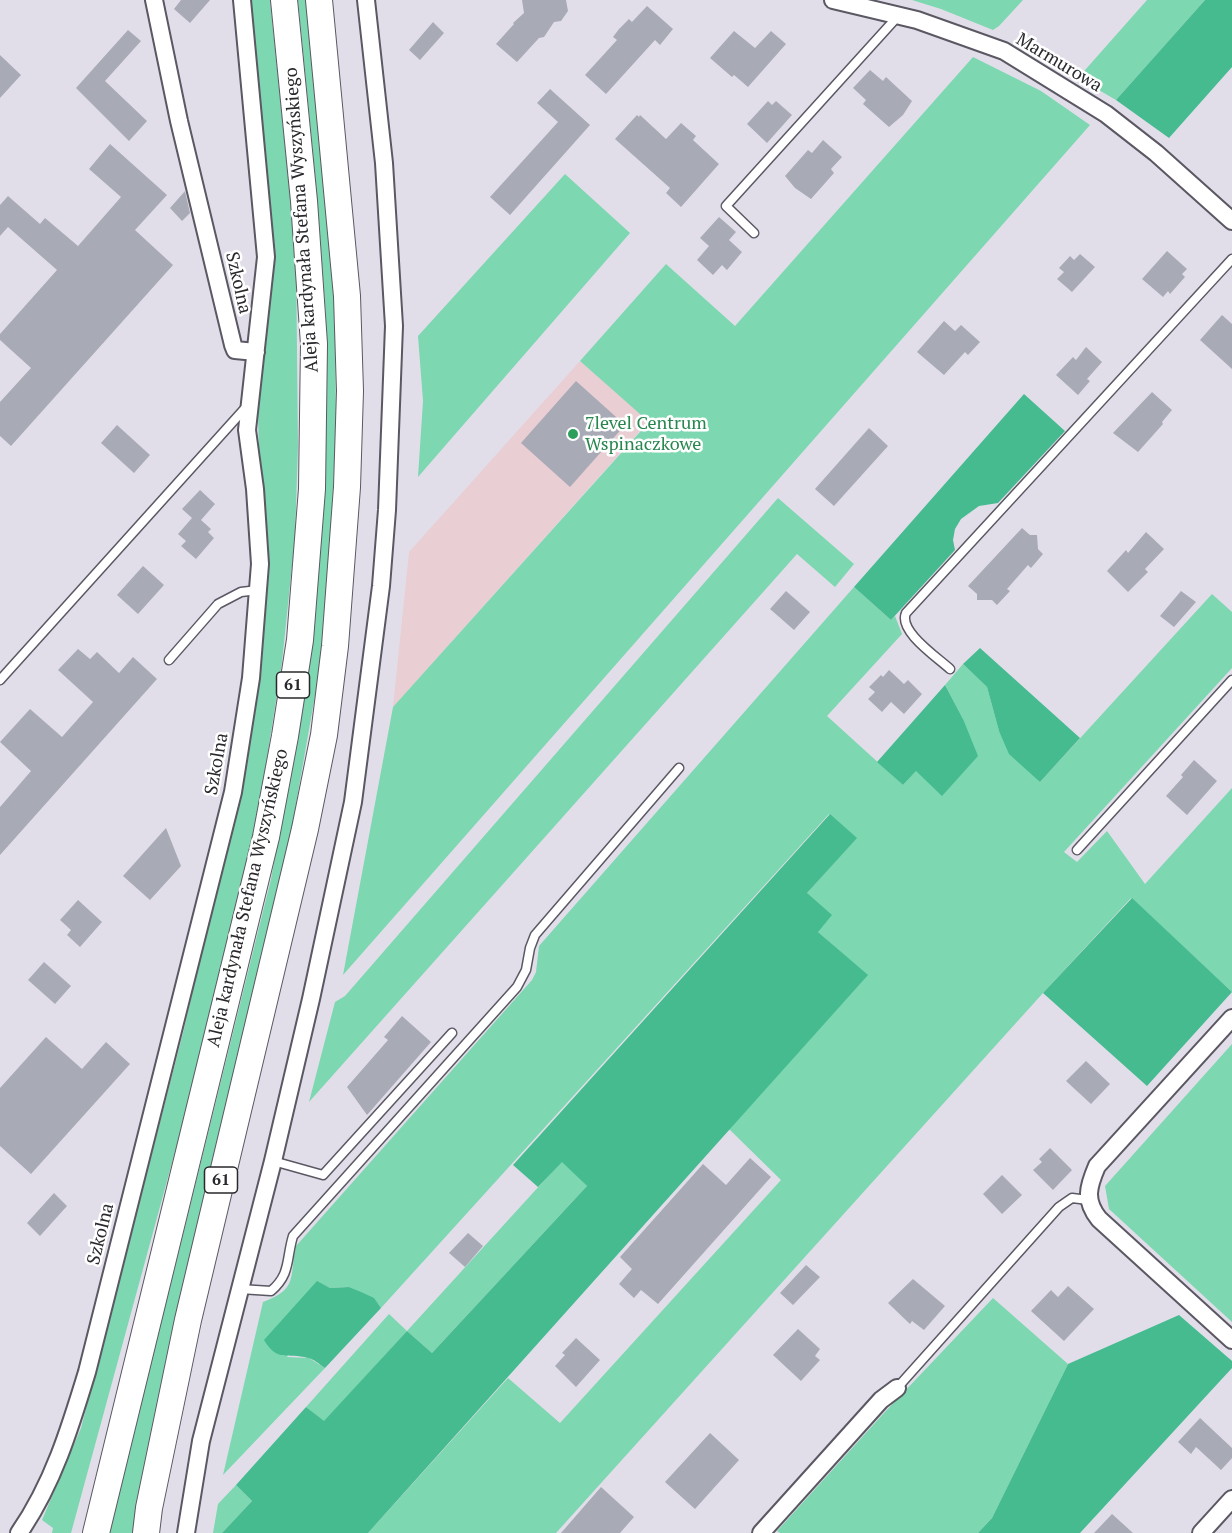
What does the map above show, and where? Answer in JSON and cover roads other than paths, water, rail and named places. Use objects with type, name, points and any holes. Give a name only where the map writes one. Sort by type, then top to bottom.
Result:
[{"type":"main road","name":"Aleja kardynała Stefana Wyszyńskiego","points":[[96,1533],[266,837],[300,640],[312,489],[314,344],[304,201],[284,0]]},
{"type":"main road","name":"Aleja kardynała Stefana Wyszyńskiego","points":[[146,1533],[149,1508],[188,1320],[305,829],[324,735],[335,646],[347,487],[350,391],[347,296],[319,0]]},
{"type":"street","name":"Szkolna","points":[[19,1533],[49,1483],[69,1432],[87,1372],[233,792],[250,678],[258,590],[260,564],[255,489],[247,430],[256,352],[240,352],[232,345],[179,121],[154,0]]},
{"type":"street","points":[[242,0],[266,257],[256,352]]},
{"type":"street","points":[[186,1533],[201,1441],[273,1161],[311,999],[353,802],[382,575],[387,510],[394,326],[384,163],[366,0]]},
{"type":"street","name":"Marmurowa","points":[[833,0],[899,15],[1004,51],[1106,114],[1156,153],[1232,221]]},
{"type":"street","points":[[1232,1018],[1097,1166],[1091,1180],[1088,1200],[1099,1220],[1232,1340]]},
{"type":"street","points":[[761,1533],[881,1400],[897,1388]]},
{"type":"street","points":[[1201,1533],[1232,1499]]},
{"type":"lane","points":[[754,233],[726,206],[899,15]]},
{"type":"lane","points":[[950,669],[909,632],[905,621],[906,613],[1232,259]]},
{"type":"lane","points":[[0,680],[250,403]]},
{"type":"lane","points":[[169,660],[218,604],[241,592],[258,590]]},
{"type":"lane","points":[[1077,850],[1232,680]]},
{"type":"lane","points":[[240,1289],[271,1291],[279,1284],[286,1273],[293,1236],[517,987],[526,970],[535,935],[679,768]]},
{"type":"lane","points":[[273,1161],[323,1175],[452,1033]]},
{"type":"lane","points":[[897,1388],[1059,1207],[1072,1198],[1088,1200]]},
{"type":"place","name":"7level Centrum Wspinaczkowe","points":[[573,434]]}]
